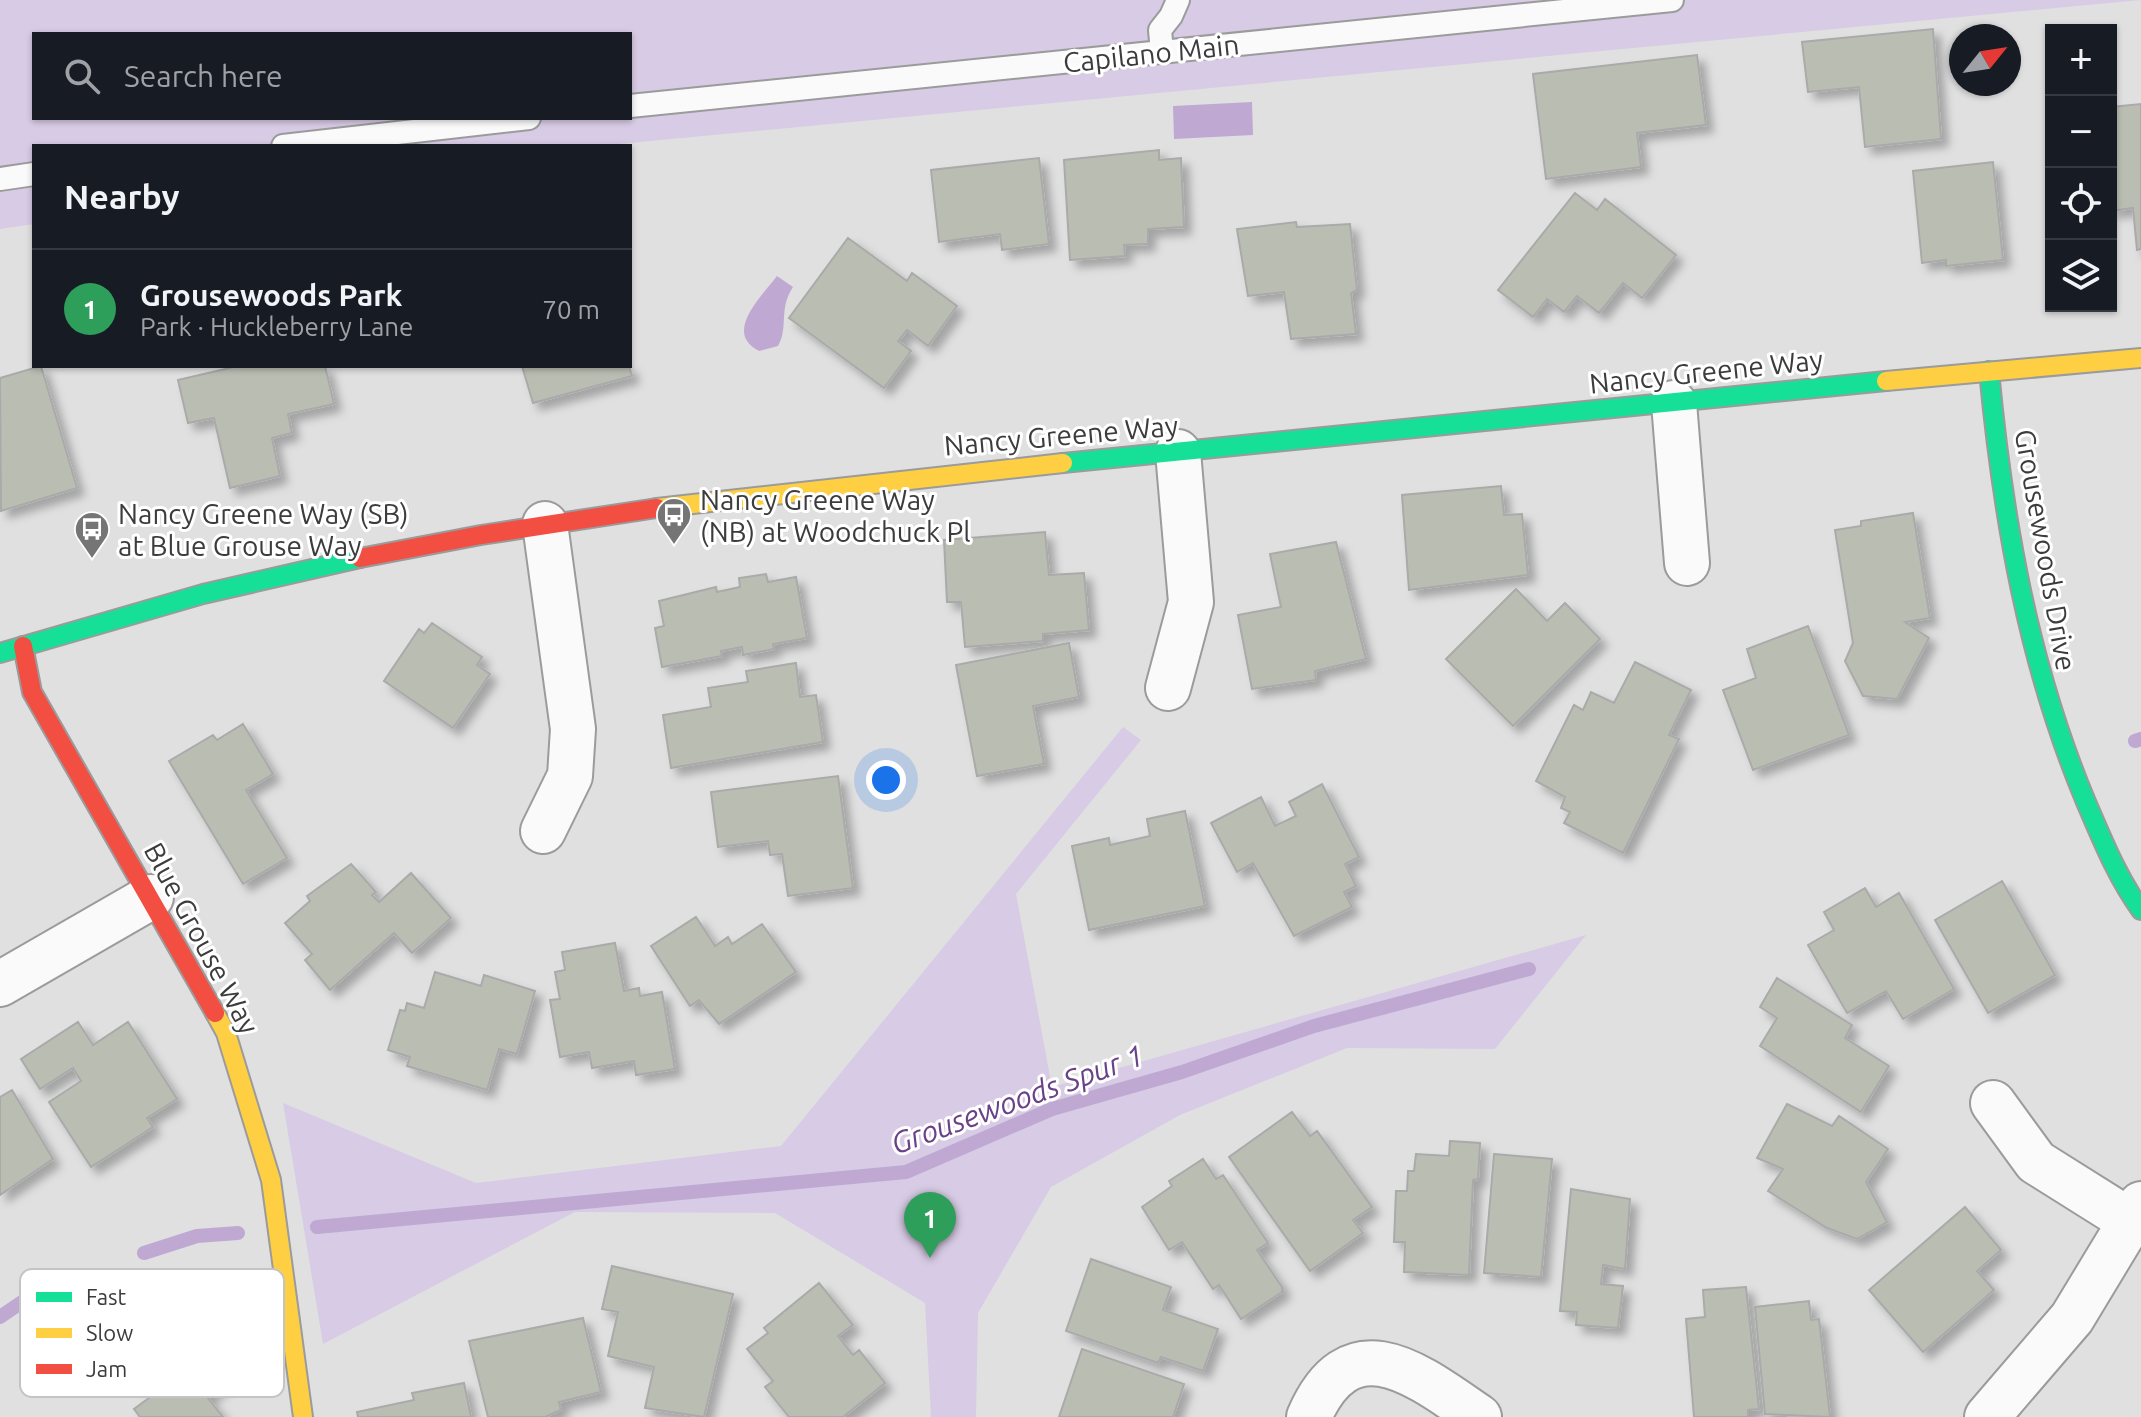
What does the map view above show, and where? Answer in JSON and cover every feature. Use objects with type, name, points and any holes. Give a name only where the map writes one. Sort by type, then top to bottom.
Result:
[{"type":"street","name":"Nancy Greene Way","points":[[0,653],[309,571],[545,524],[924,476],[2141,358]]},
{"type":"street","name":"Grousewoods Drive","points":[[1989,371],[2018,585],[2045,697],[2077,785],[2123,885],[2141,910]]},
{"type":"street","points":[[1674,403],[1687,563]]},
{"type":"street","points":[[1168,688],[1191,602],[1178,452]]},
{"type":"street","points":[[543,831],[570,776],[573,729],[545,524]]},
{"type":"street","name":"Blue Grouse Way","points":[[23,646],[32,692],[226,1033],[271,1180],[283,1269]]},
{"type":"street","points":[[0,984],[151,897]]},
{"type":"street","points":[[1987,1417],[2072,1318],[2136,1212],[2036,1162],[1993,1103]]},
{"type":"street","name":"Blue Grouse Way","points":[[284,1276],[303,1417]]},
{"type":"street","points":[[1309,1417],[1321,1389],[1348,1368],[1379,1362],[1404,1368],[1479,1417]]},
{"type":"lane","points":[[1162,52],[1160,30],[1178,0]]},
{"type":"lane","name":"Capilano Main","points":[[632,106],[1672,0]]},
{"type":"lane","points":[[301,144],[511,120]]},
{"type":"lane","points":[[0,179],[32,174]]},
{"type":"shaded area","points":[[0,0],[2141,0],[618,144],[32,144],[32,224],[0,229]]},
{"type":"shaded area","points":[[1252,102],[1253,135],[1174,139],[1173,106]]},
{"type":"shaded area","points":[[777,276],[793,287],[786,303],[783,332],[778,346],[759,351],[744,335],[745,325],[755,304]]},
{"type":"shaded area","points":[[1123,727],[1141,740],[1016,894],[1052,1087],[1586,935],[1495,1049],[1347,1048],[1180,1115],[1051,1187],[978,1313],[976,1417],[931,1417],[925,1303],[775,1213],[575,1212],[323,1344],[283,1103],[476,1183],[781,1146]]},
{"type":"building","points":[[1933,29],[1941,139],[1865,147],[1859,87],[1808,92],[1802,42]]},
{"type":"building","points":[[1697,55],[1706,125],[1637,133],[1641,167],[1546,179],[1533,74]]},
{"type":"building","points":[[2141,104],[2141,249],[2137,250],[2133,208],[2117,210],[2117,106]]},
{"type":"building","points":[[1159,150],[1159,160],[1181,158],[1184,227],[1148,229],[1148,244],[1124,245],[1125,256],[1070,260],[1064,160]]},
{"type":"building","points":[[1039,158],[1049,244],[1002,250],[1000,234],[939,242],[931,170]]},
{"type":"building","points":[[1993,162],[2003,260],[1946,266],[1946,260],[1922,263],[1913,171]]},
{"type":"building","points":[[1575,193],[1597,210],[1605,199],[1676,255],[1642,298],[1623,283],[1599,313],[1577,296],[1564,312],[1547,299],[1533,317],[1498,290]]},
{"type":"building","points":[[1296,222],[1297,227],[1350,224],[1357,290],[1351,293],[1356,334],[1291,339],[1284,292],[1248,296],[1237,229]]},
{"type":"building","points":[[848,238],[907,281],[912,273],[957,306],[928,346],[907,330],[898,341],[911,351],[884,388],[789,318]]},
{"type":"building","points":[[42,368],[77,488],[1,511],[0,378]]},
{"type":"building","points":[[229,368],[325,368],[334,404],[288,414],[292,433],[272,438],[280,476],[230,488],[214,418],[188,423],[178,380]]},
{"type":"building","points":[[523,368],[630,368],[632,376],[533,403]]},
{"type":"building","points":[[1501,486],[1504,515],[1522,514],[1528,575],[1409,590],[1402,495]]},
{"type":"building","points":[[1913,513],[1930,618],[1905,622],[1929,638],[1897,699],[1863,696],[1845,661],[1853,643],[1835,530],[1861,526],[1861,521]]},
{"type":"building","points":[[1045,532],[1049,575],[1084,573],[1089,630],[1043,634],[1043,641],[965,647],[961,602],[947,602],[944,540]]},
{"type":"building","points":[[1336,542],[1366,659],[1315,671],[1316,680],[1252,689],[1238,615],[1281,607],[1270,554]]},
{"type":"building","points":[[766,574],[768,582],[796,577],[807,638],[773,644],[774,649],[743,655],[742,647],[721,651],[722,656],[662,667],[655,628],[664,626],[659,601],[716,587],[717,592],[740,587],[739,578]]},
{"type":"building","points":[[1516,589],[1547,621],[1565,603],[1600,639],[1513,726],[1446,659]]},
{"type":"building","points":[[432,623],[482,657],[477,665],[490,674],[453,728],[384,681],[419,629],[424,633]]},
{"type":"building","points":[[1808,626],[1849,735],[1753,770],[1723,690],[1756,678],[1747,649]]},
{"type":"building","points":[[1069,643],[1079,697],[1033,706],[1044,764],[977,776],[956,665]]},
{"type":"building","points":[[1635,662],[1691,690],[1669,735],[1679,739],[1623,853],[1564,823],[1570,812],[1561,808],[1565,797],[1536,781],[1574,705],[1583,710],[1591,692],[1614,703]]},
{"type":"building","points":[[796,663],[800,697],[816,695],[823,742],[671,768],[663,715],[711,707],[708,688],[748,682],[746,671]]},
{"type":"building","points":[[243,724],[273,774],[246,790],[287,858],[243,884],[169,761],[213,735],[217,740]]},
{"type":"building","points":[[838,776],[853,888],[788,896],[782,854],[770,855],[768,841],[718,847],[711,792]]},
{"type":"building","points":[[1322,784],[1359,857],[1345,864],[1356,886],[1344,892],[1352,907],[1294,936],[1253,863],[1237,872],[1211,823],[1261,797],[1275,826],[1296,816],[1289,802]]},
{"type":"building","points":[[1185,811],[1205,906],[1089,930],[1072,846],[1109,838],[1110,845],[1150,836],[1147,819]]},
{"type":"building","points":[[351,864],[376,892],[372,895],[379,902],[411,873],[451,918],[412,953],[394,933],[330,990],[305,960],[312,954],[285,923],[310,901],[307,896]]},
{"type":"building","points":[[2002,881],[2055,975],[1988,1013],[1935,920]]},
{"type":"building","points":[[1865,888],[1876,907],[1899,893],[1954,989],[1903,1019],[1886,991],[1847,1013],[1808,945],[1834,930],[1824,912]]},
{"type":"building","points":[[696,917],[715,946],[728,937],[732,944],[762,924],[796,972],[719,1024],[699,1000],[690,1006],[651,946]]},
{"type":"building","points":[[615,943],[624,991],[639,988],[640,996],[662,992],[675,1069],[636,1075],[634,1061],[592,1068],[589,1052],[560,1057],[550,1000],[560,999],[555,972],[565,970],[562,952]]},
{"type":"building","points":[[435,972],[481,986],[484,975],[535,991],[517,1054],[499,1049],[487,1090],[407,1066],[410,1057],[388,1050],[400,1010],[405,1011],[407,1003],[424,1008]]},
{"type":"building","points":[[1777,978],[1852,1025],[1845,1038],[1889,1066],[1861,1112],[1760,1046],[1777,1018],[1760,1007]]},
{"type":"building","points":[[78,1022],[93,1045],[128,1022],[177,1099],[147,1118],[153,1127],[91,1167],[49,1102],[81,1081],[73,1068],[40,1089],[21,1059]]},
{"type":"building","points":[[12,1090],[53,1159],[0,1195],[0,1097]]},
{"type":"building","points":[[1787,1104],[1832,1126],[1839,1116],[1888,1149],[1866,1182],[1887,1222],[1857,1239],[1827,1228],[1768,1191],[1783,1169],[1757,1158]]},
{"type":"building","points":[[1292,1112],[1310,1136],[1317,1131],[1372,1207],[1353,1220],[1363,1233],[1310,1271],[1229,1157]]},
{"type":"building","points":[[1450,1141],[1480,1143],[1478,1179],[1473,1180],[1469,1275],[1404,1272],[1405,1242],[1394,1242],[1396,1191],[1407,1191],[1408,1171],[1414,1171],[1416,1154],[1449,1156]]},
{"type":"building","points":[[1494,1154],[1552,1159],[1541,1277],[1484,1273]]},
{"type":"building","points":[[1203,1159],[1216,1179],[1223,1175],[1268,1243],[1257,1250],[1282,1287],[1282,1292],[1241,1319],[1219,1285],[1213,1289],[1182,1242],[1169,1250],[1142,1207],[1172,1186],[1169,1181]]},
{"type":"building","points":[[1571,1189],[1630,1199],[1625,1269],[1603,1265],[1601,1284],[1623,1286],[1618,1328],[1576,1325],[1577,1312],[1560,1311]]},
{"type":"building","points":[[1965,1207],[2001,1250],[1977,1271],[1994,1290],[1923,1352],[1869,1290]]},
{"type":"building","points":[[1091,1259],[1171,1287],[1163,1310],[1218,1329],[1203,1371],[1161,1357],[1158,1363],[1066,1331]]},
{"type":"building","points":[[612,1266],[733,1294],[704,1417],[645,1408],[654,1367],[608,1356],[618,1312],[602,1309]]},
{"type":"building","points":[[819,1283],[853,1325],[838,1336],[853,1355],[859,1350],[885,1383],[843,1417],[789,1417],[765,1387],[773,1381],[747,1349],[768,1333],[764,1328]]},
{"type":"building","points":[[1746,1287],[1759,1409],[1748,1410],[1748,1417],[1694,1417],[1686,1319],[1705,1317],[1703,1290]]},
{"type":"building","points":[[1809,1301],[1811,1320],[1819,1319],[1830,1417],[1765,1414],[1755,1307]]},
{"type":"building","points":[[583,1318],[601,1392],[559,1402],[561,1410],[545,1417],[488,1417],[469,1341]]},
{"type":"building","points":[[1082,1349],[1184,1384],[1173,1417],[1059,1417]]},
{"type":"building","points":[[464,1383],[471,1417],[358,1417],[357,1412],[414,1400],[412,1393]]},
{"type":"building","points":[[150,1397],[207,1397],[223,1417],[140,1417],[134,1409]]},
{"type":"waterway","points":[[2135,741],[2141,739]]},
{"type":"waterway","name":"Grousewoods Spur 1","points":[[317,1227],[906,1172],[1052,1109],[1182,1072],[1314,1026],[1529,969]]},
{"type":"waterway","name":"Grousewoods Spur 1","points":[[144,1253],[197,1236],[238,1233]]},
{"type":"waterway","name":"Grousewoods Spur 1","points":[[0,1317],[20,1303]]},
{"type":"traffic: fast","points":[[1989,371],[2011,536],[2048,697],[2098,830],[2117,871],[2141,910]]},
{"type":"traffic: fast","points":[[1063,463],[1886,381]]},
{"type":"traffic: fast","points":[[0,653],[203,594],[360,558]]},
{"type":"traffic: slow","points":[[1886,381],[2141,358]]},
{"type":"traffic: slow","points":[[657,508],[1063,463]]},
{"type":"traffic: slow","points":[[215,1013],[226,1033],[271,1180],[283,1269]]},
{"type":"traffic: slow","points":[[284,1276],[303,1417]]},
{"type":"traffic: jam","points":[[360,558],[481,535],[657,508]]},
{"type":"traffic: jam","points":[[23,646],[32,692],[215,1013]]},
{"type":"place","name":"Nancy Greene Way (NB) at Woodchuck Pl","points":[[674,546]]},
{"type":"place","name":"Nancy Greene Way (SB) at Blue Grouse Way","points":[[92,560]]},
{"type":"place","name":"Grousewoods Park","points":[[930,1258]]}]
